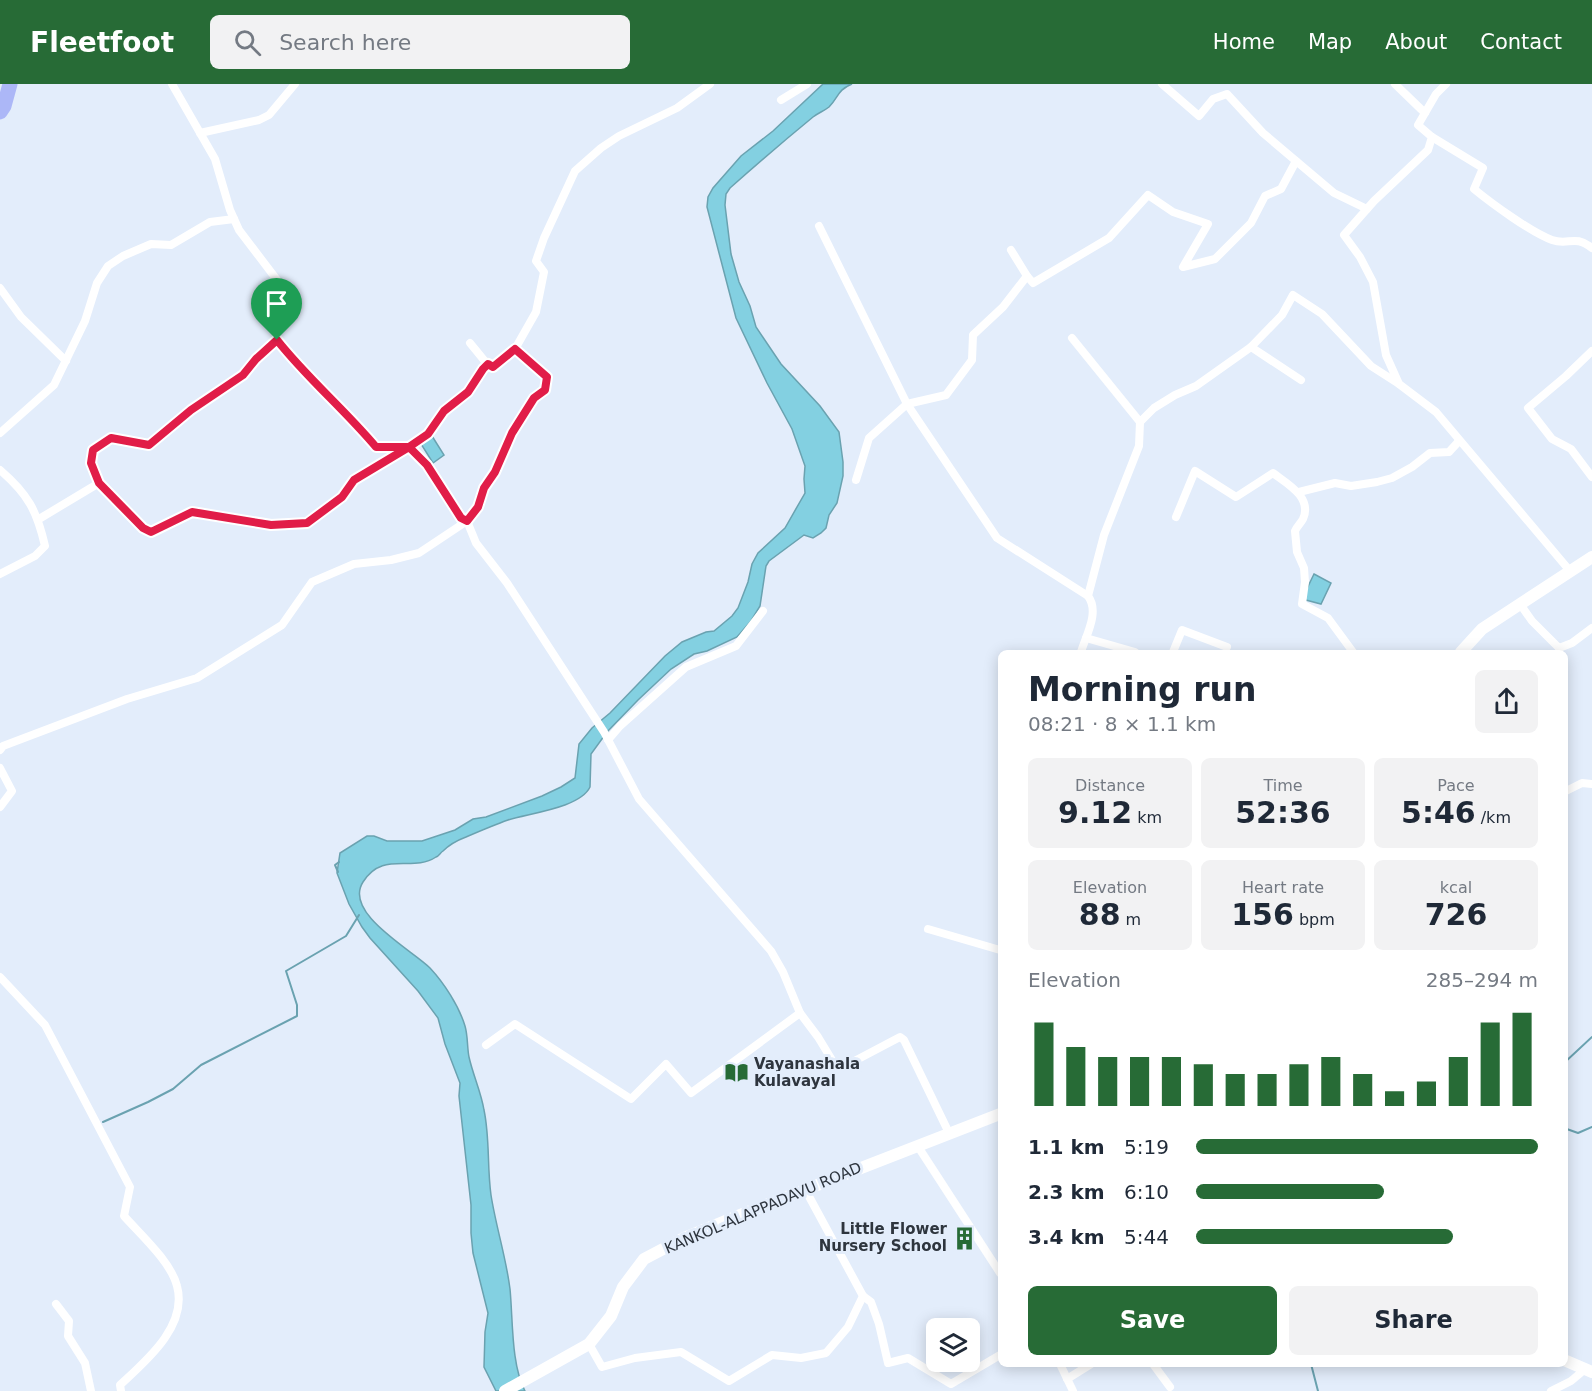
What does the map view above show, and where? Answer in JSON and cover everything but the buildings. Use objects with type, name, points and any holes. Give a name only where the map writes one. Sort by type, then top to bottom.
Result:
[{"type":"highway","points":[[0,112],[10,84]]},
{"type":"main road","points":[[1463,650],[1482,629],[1592,557]]},
{"type":"main road","name":"KANKOL-ALAPPADAVU ROAD","points":[[505,1391],[589,1344],[611,1316],[623,1287],[644,1259],[684,1238],[998,1115]]},
{"type":"main road","points":[[1568,1362],[1588,1371]]},
{"type":"street","points":[[172,84],[215,159],[239,230],[292,301],[276,327],[277,340],[294,362],[311,377],[322,392],[350,416],[376,447],[409,447],[427,465],[461,518],[467,521],[476,543],[507,583],[597,721],[639,799],[771,951],[783,972],[800,1013],[832,1060],[839,1066],[845,1066],[900,1037],[904,1040],[949,1133]]},
{"type":"street","points":[[200,133],[259,120],[269,115],[295,84]]},
{"type":"street","points":[[470,343],[493,367],[515,349],[536,312],[541,294],[544,272],[536,261],[544,238],[575,171],[619,135],[677,108],[710,84]]},
{"type":"street","points":[[781,99],[807,84]]},
{"type":"street","points":[[1162,84],[1199,116],[1213,99],[1227,94],[1263,133],[1334,193],[1367,209]]},
{"type":"street","points":[[1395,84],[1425,113]]},
{"type":"street","points":[[1446,84],[1436,94],[1418,125],[1432,137],[1483,168],[1474,189],[1510,215],[1552,240],[1562,242],[1580,240],[1592,248]]},
{"type":"street","points":[[1399,384],[1386,355],[1373,282],[1360,257],[1344,235],[1367,209],[1428,150],[1432,137]]},
{"type":"street","points":[[1011,250],[1033,283],[1109,238],[1148,195],[1173,212],[1208,224],[1183,267],[1215,259],[1251,223],[1265,196],[1281,189],[1296,161]]},
{"type":"street","points":[[0,433],[54,385],[85,321],[96,284],[108,266],[123,256],[151,244],[171,245],[210,222],[234,219]]},
{"type":"street","points":[[819,226],[907,404],[997,538],[1088,596],[1093,617],[1083,650]]},
{"type":"street","points":[[856,480],[869,438],[907,404],[946,395],[972,360],[973,335],[1003,307],[1028,276]]},
{"type":"street","points":[[0,288],[21,317],[66,361]]},
{"type":"street","points":[[1140,422],[1154,408],[1196,386],[1251,346],[1282,315],[1293,295],[1322,314],[1371,366],[1436,412],[1570,572]]},
{"type":"street","points":[[1072,338],[1140,422],[1139,446],[1104,536],[1088,596]]},
{"type":"street","points":[[277,340],[256,359],[243,375],[191,410],[149,445],[111,438],[93,450],[91,463],[99,483],[143,528],[151,532],[192,512],[271,525],[307,523],[342,497],[354,480],[428,434],[444,411],[468,392],[488,364]]},
{"type":"street","points":[[1251,346],[1301,380]]},
{"type":"street","points":[[0,750],[3,746],[127,699],[197,678],[282,625],[312,582],[354,564],[391,560],[419,553],[467,521],[478,507],[484,488],[495,472],[512,433],[534,398],[545,390],[547,377],[515,349]]},
{"type":"street","points":[[1592,351],[1528,408],[1528,411],[1552,439],[1571,449],[1592,477]]},
{"type":"street","points":[[1299,492],[1335,483],[1351,486],[1392,478],[1430,453],[1449,452],[1459,441]]},
{"type":"street","points":[[0,470],[17,484],[39,519],[45,546],[35,556],[0,574]]},
{"type":"street","points":[[1176,517],[1195,471],[1236,496],[1273,473],[1299,492],[1305,508],[1303,520],[1295,531],[1297,552],[1304,568],[1302,604],[1328,618],[1352,650]]},
{"type":"street","points":[[39,519],[99,483]]},
{"type":"street","points":[[1520,603],[1532,621],[1559,648],[1572,643],[1592,628]]},
{"type":"street","points":[[608,740],[620,726],[686,667],[736,646],[763,612]]},
{"type":"street","points":[[1174,650],[1182,630],[1227,647]]},
{"type":"street","points":[[1086,638],[1128,650]]},
{"type":"street","points":[[0,768],[12,791],[0,807]]},
{"type":"street","points":[[1568,790],[1582,783],[1592,784]]},
{"type":"street","points":[[928,929],[998,949]]},
{"type":"street","points":[[0,977],[45,1025],[130,1187],[124,1216],[163,1259],[177,1286],[178,1311],[166,1336],[120,1385],[120,1391]]},
{"type":"street","points":[[486,1045],[515,1024],[631,1099],[666,1064],[692,1093],[800,1013]]},
{"type":"street","points":[[917,1145],[998,1270]]},
{"type":"street","points":[[805,1190],[863,1296],[872,1302],[888,1363],[908,1358],[951,1384],[998,1356]]},
{"type":"street","points":[[589,1344],[602,1367],[635,1358],[681,1352],[729,1382],[772,1355],[801,1358],[826,1353],[848,1327],[863,1296]]},
{"type":"street","points":[[56,1304],[69,1321],[68,1336],[85,1363],[92,1391]]},
{"type":"street","points":[[1061,1367],[1073,1391]]},
{"type":"street","points":[[1067,1379],[1086,1367]]},
{"type":"street","points":[[1155,1367],[1170,1387]]},
{"type":"street","points":[[1551,1391],[1588,1371]]},
{"type":"water","points":[[823,84],[852,84],[841,91],[829,107],[813,117],[730,188],[726,194],[725,205],[731,254],[756,327],[781,364],[820,406],[839,432],[843,476],[837,503],[829,515],[826,528],[813,538],[804,535],[769,561],[766,566],[760,606],[737,637],[707,651],[694,654],[671,669],[607,732],[591,754],[590,787],[584,794],[565,805],[508,820],[463,838],[437,857],[427,861],[379,867],[371,872],[363,882],[359,894],[362,906],[382,930],[421,960],[435,974],[455,1003],[465,1026],[469,1057],[486,1121],[491,1195],[510,1289],[517,1368],[525,1391],[496,1391],[484,1367],[488,1313],[473,1253],[471,1205],[459,1096],[460,1083],[438,1018],[418,991],[370,938],[349,904],[337,873],[340,853],[367,836],[387,841],[422,841],[455,830],[473,819],[486,817],[561,787],[575,778],[579,744],[592,728],[682,642],[714,631],[738,608],[752,564],[758,553],[785,528],[805,493],[805,466],[792,429],[736,318],[707,207],[708,197],[741,156],[773,131]]},
{"type":"water","points":[[432,436],[444,455],[433,463],[421,444]]},
{"type":"water","points":[[1314,574],[1331,583],[1321,604],[1302,599]]},
{"type":"waterway","points":[[338,872],[335,865],[339,862]]},
{"type":"waterway","points":[[103,1122],[173,1089],[201,1065],[297,1016],[297,1005],[286,971],[346,936],[359,915]]},
{"type":"waterway","points":[[1568,1059],[1592,1037]]},
{"type":"waterway","points":[[1568,1129],[1578,1133],[1592,1127]]},
{"type":"waterway","points":[[1312,1367],[1318,1391]]},
{"type":"place","name":"Vayanashala Kulavayal","points":[[736,1073]]},
{"type":"place","name":"Little Flower Nursery School","points":[[965,1238]]},
{"type":"route","points":[[277,340],[256,359],[243,375],[191,410],[149,445],[111,438],[93,450],[91,463],[99,483],[143,528],[151,532],[192,512],[271,525],[307,523],[342,497],[354,480],[409,447],[427,465],[461,518],[467,521],[478,507],[484,488],[495,472],[512,433],[534,398],[545,390],[547,377],[515,349],[497,365],[493,367],[488,364],[468,392],[444,411],[436,426],[428,434],[409,447],[376,447],[350,416],[322,392],[311,377],[294,362],[277,340]]}]
